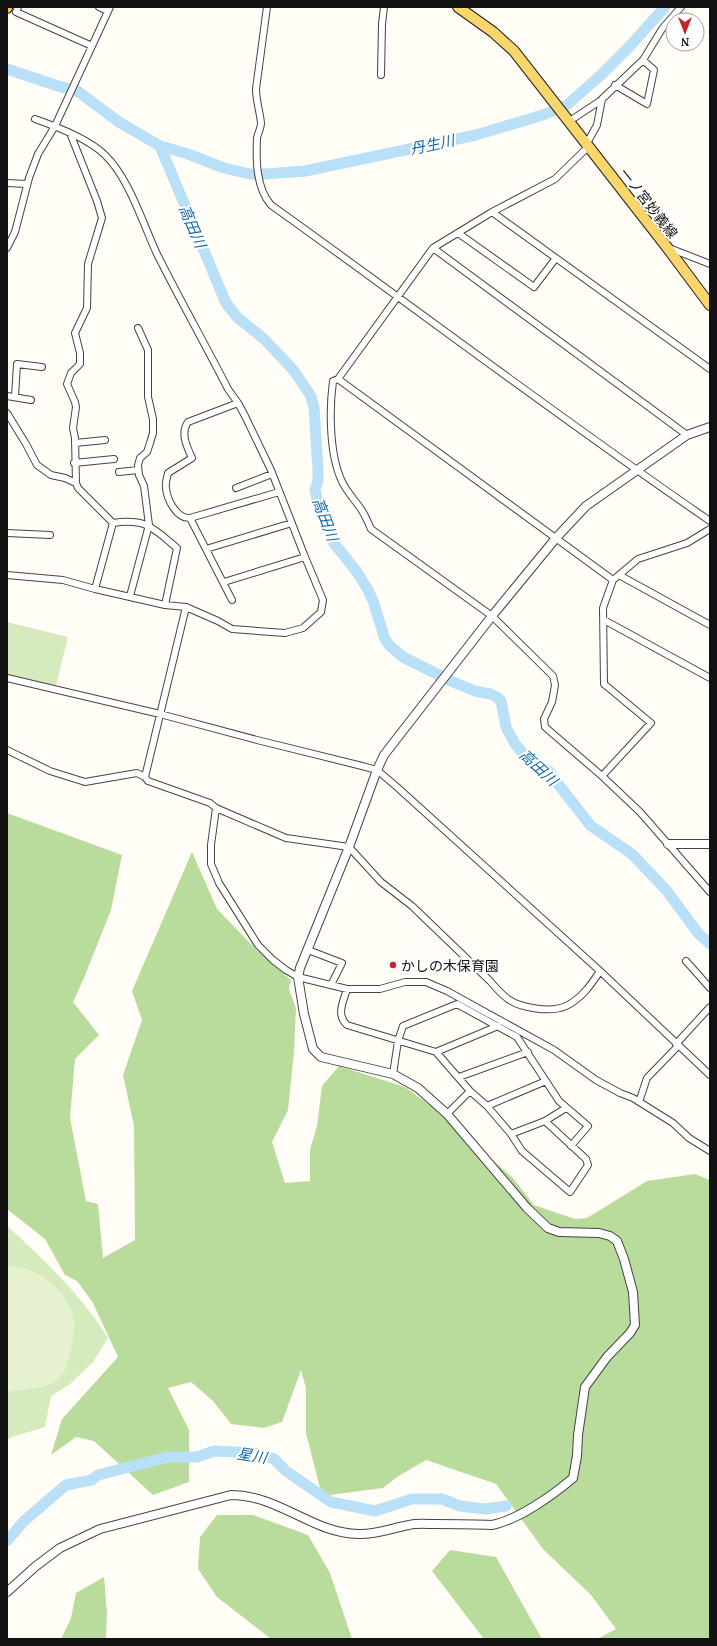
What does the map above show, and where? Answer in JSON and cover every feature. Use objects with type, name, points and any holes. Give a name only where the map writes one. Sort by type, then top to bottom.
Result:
[{"type":"main road","name":"一ノ宮妙義線","points":[[458,7],[480,22],[514,51],[666,246],[710,306]]},
{"type":"street","points":[[18,7],[16,12],[92,46]]},
{"type":"street","points":[[7,248],[15,232],[27,184],[38,154],[56,124],[81,73],[109,9],[99,7]]},
{"type":"street","points":[[267,7],[256,89],[256,100],[261,124],[257,136],[260,188],[264,198],[271,206],[398,296],[637,471],[710,521]]},
{"type":"street","points":[[381,75],[382,24],[384,7]]},
{"type":"street","points":[[567,120],[602,99],[643,60],[662,29],[681,7]]},
{"type":"street","points":[[615,85],[647,104],[654,70],[643,60]]},
{"type":"street","points":[[602,99],[597,125],[587,146],[562,173],[555,179],[492,212],[433,248],[338,378],[333,382],[332,432],[336,466],[344,486],[362,510],[371,529],[492,616],[553,676],[555,685],[552,702],[544,719],[545,727],[602,776],[640,812],[710,892]]},
{"type":"street","points":[[7,575],[63,580],[164,605],[186,607],[232,629],[284,633],[303,628],[321,612],[323,600],[272,474],[238,403],[228,389],[157,254],[116,168],[104,154],[56,124],[35,119]]},
{"type":"street","points":[[70,133],[97,201],[102,218],[88,264],[87,308],[75,333],[80,353],[80,364],[71,373],[67,384],[75,402],[73,428],[76,483],[78,488],[113,523]]},
{"type":"street","points":[[7,183],[27,184]]},
{"type":"street","points":[[492,212],[710,369]]},
{"type":"street","points":[[458,233],[534,287],[556,258]]},
{"type":"street","points":[[666,246],[710,264]]},
{"type":"street","points":[[433,248],[687,435]]},
{"type":"street","points":[[130,596],[149,525],[144,486],[138,470],[140,458],[146,452],[153,433],[153,420],[148,397],[148,350],[138,328]]},
{"type":"street","points":[[15,397],[17,364],[42,367]]},
{"type":"street","points":[[338,378],[613,580]]},
{"type":"street","points":[[7,396],[31,400]]},
{"type":"street","points":[[238,403],[188,422],[186,425],[185,442],[192,458],[168,473],[166,487],[171,505],[184,517],[190,518],[279,492]]},
{"type":"street","points":[[7,413],[37,465],[51,475],[76,483]]},
{"type":"street","points":[[7,1592],[36,1566],[60,1548],[100,1529],[231,1496],[245,1496],[265,1500],[314,1523],[336,1530],[358,1534],[384,1531],[410,1524],[492,1525],[502,1523],[526,1511],[573,1478],[585,1387],[607,1357],[630,1333],[635,1325],[632,1292],[624,1259],[617,1241],[610,1236],[583,1232],[559,1232],[548,1228],[527,1208],[447,1114],[418,1088],[393,1074],[321,1057],[313,1049],[304,1014],[298,977],[300,968],[349,847],[377,770],[384,756],[492,616],[556,538],[586,506],[687,435],[710,427]]},
{"type":"street","points":[[75,444],[104,440]]},
{"type":"street","points":[[74,463],[114,459]]},
{"type":"street","points":[[119,472],[138,470]]},
{"type":"street","points":[[236,488],[272,474]]},
{"type":"street","points":[[190,518],[232,600]]},
{"type":"street","points":[[113,523],[128,520],[149,525],[177,548],[164,605]]},
{"type":"street","points":[[95,589],[113,523]]},
{"type":"street","points":[[206,549],[292,524]]},
{"type":"street","points":[[602,776],[651,722],[604,684],[603,608],[613,580],[638,559],[687,543],[710,528]]},
{"type":"street","points":[[7,532],[50,535]]},
{"type":"street","points":[[224,582],[305,557]]},
{"type":"street","points":[[619,575],[710,625]]},
{"type":"street","points":[[145,777],[186,607]]},
{"type":"street","points":[[604,620],[710,678]]},
{"type":"street","points":[[7,678],[160,714],[377,770],[600,971],[710,1075]]},
{"type":"street","points":[[7,750],[50,771],[85,782],[137,773],[145,777],[148,781],[210,803],[216,808],[286,838],[349,847],[381,882],[412,906],[490,981],[498,991],[508,1000],[518,1004],[550,1009],[566,1006],[591,986],[600,971]]},
{"type":"street","points":[[216,808],[211,845],[211,864],[219,883],[258,945],[273,960],[298,977],[347,988],[380,989],[405,982],[426,982],[447,990],[554,1050],[596,1080],[639,1102],[674,1123],[689,1138],[710,1151]]},
{"type":"street","points":[[668,844],[710,844]]},
{"type":"street","points":[[308,950],[342,963],[331,985]]},
{"type":"street","points":[[686,961],[710,988]]},
{"type":"street","points":[[347,988],[340,1013],[342,1020],[347,1026],[436,1052],[470,1090],[487,1106],[511,1134],[522,1151],[570,1192],[588,1165],[586,1160],[545,1121]]},
{"type":"street","points":[[393,1074],[398,1041],[403,1026],[457,1004],[517,1037],[559,1102],[588,1126],[571,1146]]},
{"type":"street","points":[[639,1102],[647,1078],[710,1007]]},
{"type":"street","points":[[436,1052],[498,1026]]},
{"type":"street","points":[[459,1077],[528,1052]]},
{"type":"street","points":[[487,1106],[546,1081]]},
{"type":"street","points":[[447,1114],[470,1090]]},
{"type":"street","points":[[511,1134],[545,1121],[566,1108]]},
{"type":"green space","points":[[7,622],[68,637],[55,690],[7,678]]},
{"type":"green space","points":[[7,813],[122,855],[111,910],[73,1002],[99,1035],[75,1059],[70,1118],[86,1201],[98,1204],[103,1258],[135,1240],[134,1126],[123,1075],[142,1020],[132,991],[192,852],[217,909],[257,950],[291,980],[289,989],[296,1008],[294,1052],[288,1110],[272,1142],[285,1183],[310,1181],[310,1150],[317,1126],[322,1086],[339,1066],[405,1087],[431,1106],[512,1177],[534,1205],[575,1219],[587,1218],[647,1181],[695,1174],[710,1180],[710,1639],[597,1639],[616,1629],[591,1595],[543,1549],[496,1484],[426,1460],[397,1477],[383,1488],[322,1496],[306,1433],[306,1388],[301,1370],[282,1422],[264,1428],[231,1424],[213,1401],[191,1382],[168,1388],[189,1430],[189,1482],[153,1495],[94,1441],[76,1437],[51,1455],[62,1419],[118,1357],[93,1303],[77,1281],[65,1275],[45,1239],[7,1209]]},
{"type":"green space","points":[[7,1226],[62,1279],[98,1322],[108,1338],[93,1362],[70,1384],[51,1396],[45,1427],[9,1438],[7,1445]]},
{"type":"green space","points":[[15,1266],[29,1270],[43,1277],[61,1293],[73,1315],[74,1329],[68,1362],[65,1370],[57,1380],[46,1386],[7,1392],[7,1267]]},
{"type":"green space","points":[[217,1515],[253,1515],[308,1535],[330,1573],[352,1639],[271,1639],[217,1597],[198,1569],[200,1537]]},
{"type":"green space","points":[[450,1550],[496,1557],[542,1639],[484,1639],[432,1571]]},
{"type":"green space","points":[[104,1577],[107,1613],[106,1639],[61,1639],[71,1618],[76,1593]]},
{"type":"waterway","name":"丹生川","points":[[160,146],[188,154],[224,168],[250,174],[266,174],[305,171],[476,135],[543,115],[567,105],[602,74],[665,7]]},
{"type":"waterway","name":"高田川","points":[[7,69],[61,87],[76,90],[119,122],[160,146],[226,303],[237,317],[264,339],[285,361],[294,371],[311,396],[314,408],[318,470],[318,480],[315,490],[318,503],[333,542],[357,572],[368,590],[385,639],[390,646],[403,657],[453,682],[475,691],[497,697],[501,701],[506,727],[515,744],[534,763],[550,772],[591,826],[632,854],[667,891],[698,933],[710,944]]},
{"type":"waterway","name":"星川","points":[[7,1541],[24,1521],[66,1485],[92,1480],[98,1475],[168,1457],[197,1457],[214,1451],[255,1453],[274,1459],[286,1471],[331,1502],[375,1511],[412,1499],[442,1499],[460,1506],[485,1509],[506,1506]]},
{"type":"place","name":"かしの木保育園","points":[[393,965]]}]
